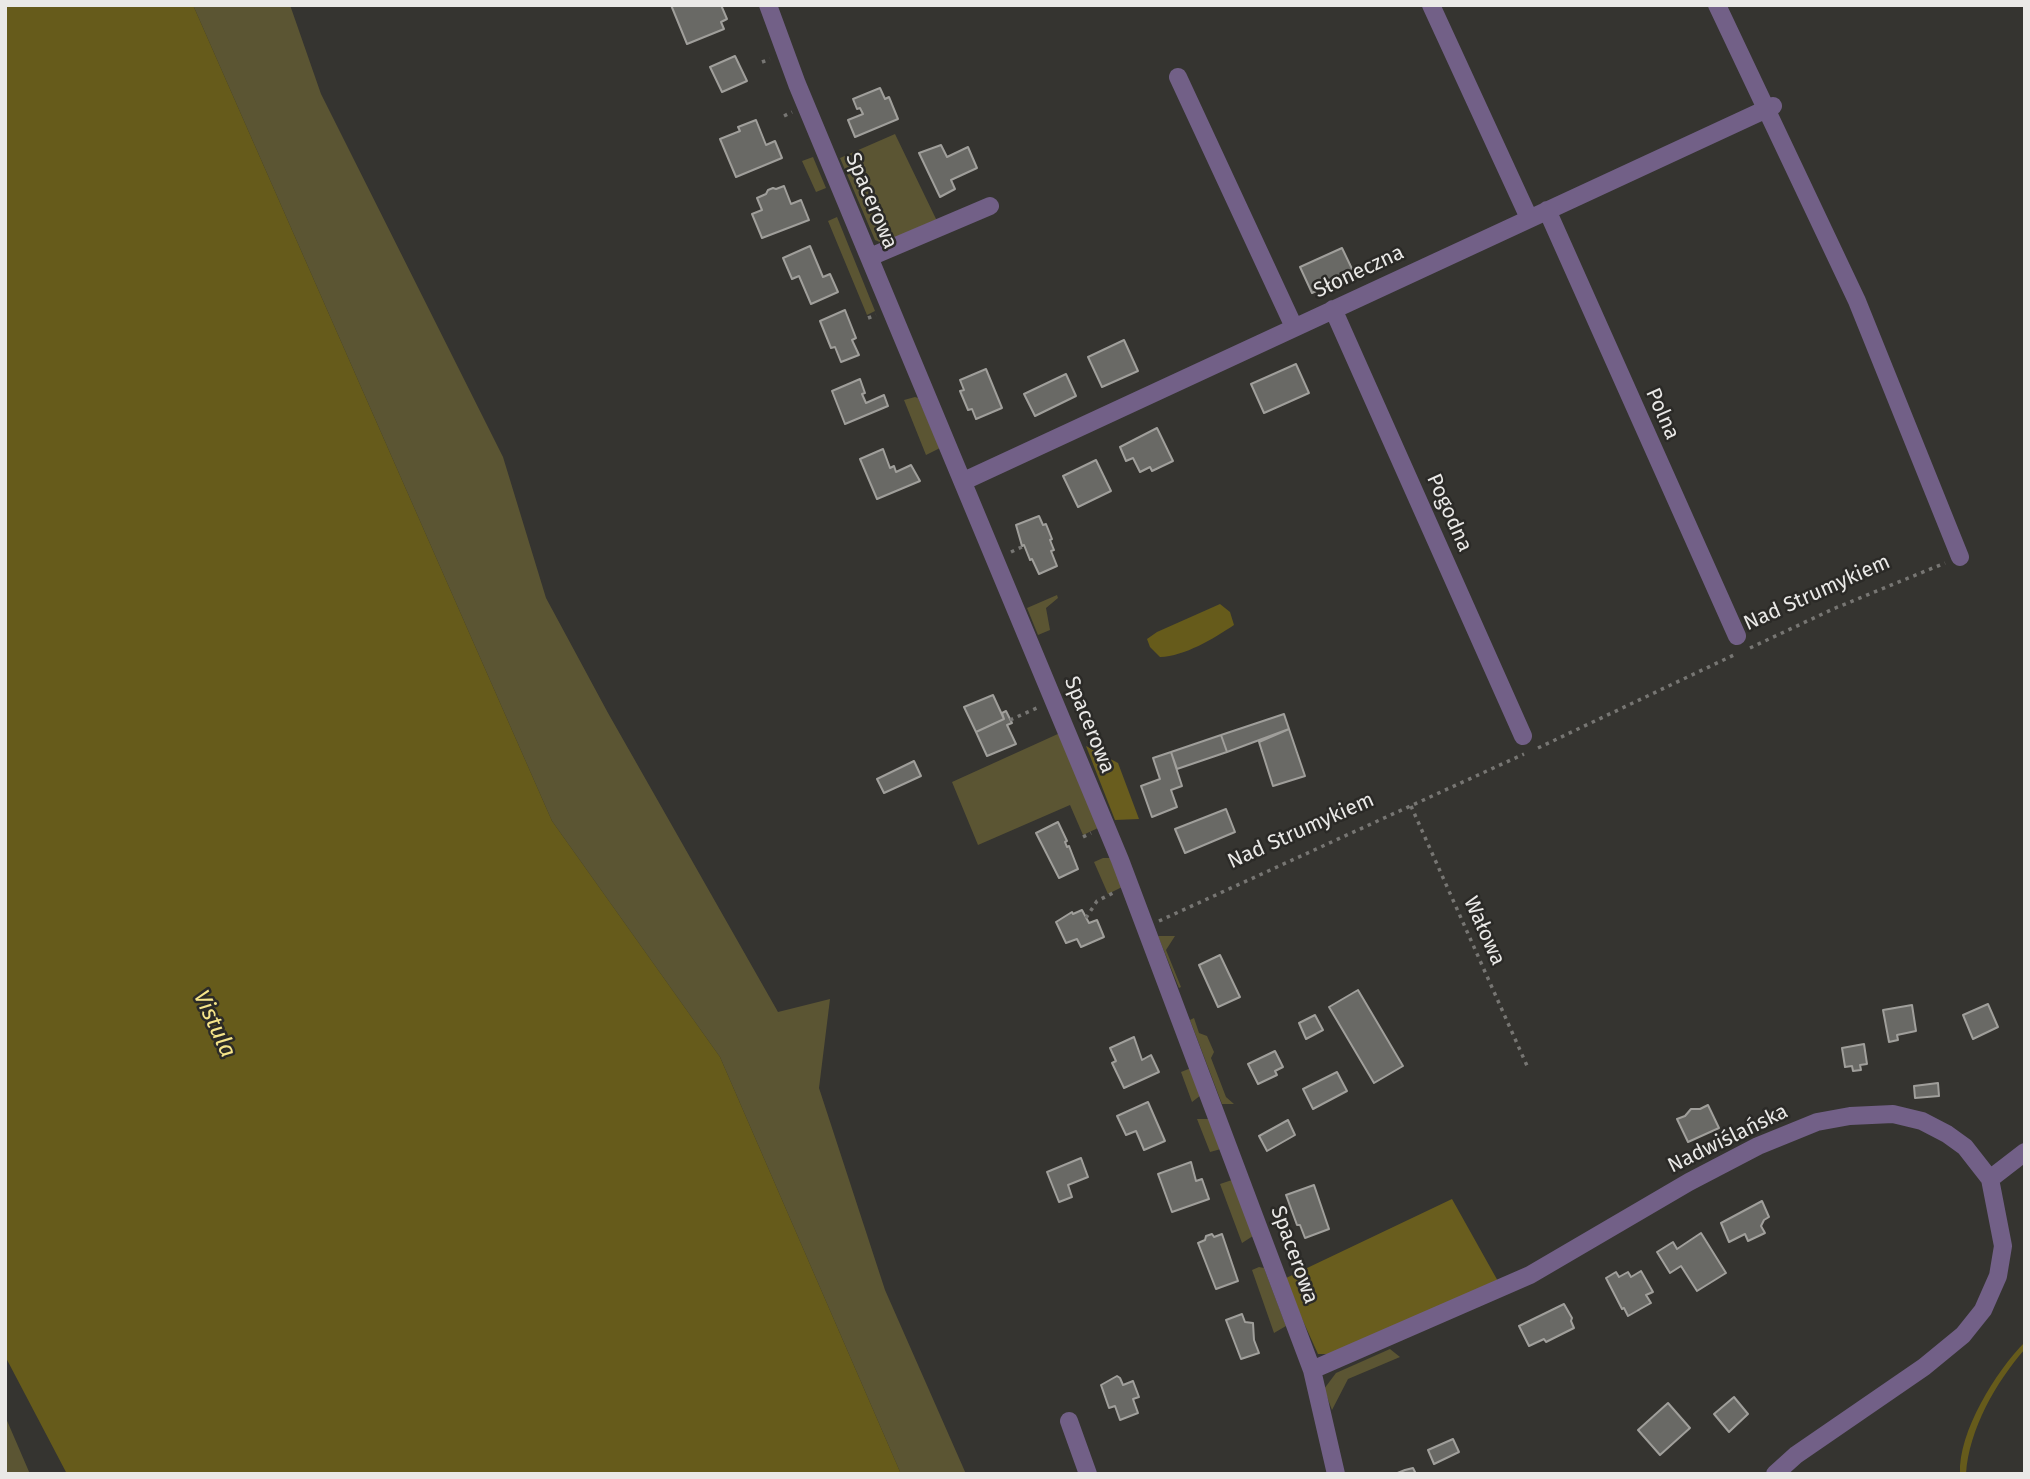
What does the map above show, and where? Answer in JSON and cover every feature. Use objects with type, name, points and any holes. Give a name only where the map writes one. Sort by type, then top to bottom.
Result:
[{"type":"street","name":"Spacerowa","points":[[768,5],[797,83],[1130,886],[1312,1370],[1336,1474]]},
{"type":"street","points":[[1431,5],[1529,218]]},
{"type":"street","points":[[1717,5],[1770,108],[1857,302],[1960,557]]},
{"type":"street","points":[[1178,77],[1294,327]]},
{"type":"street","name":"Słoneczna","points":[[964,481],[1770,108]]},
{"type":"street","points":[[870,257],[990,206]]},
{"type":"street","name":"Polna","points":[[1546,210],[1737,636]]},
{"type":"street","name":"Pogodna","points":[[1333,309],[1523,736]]},
{"type":"street","name":"Nadwiślańska","points":[[1312,1370],[1530,1275],[1758,1146],[1817,1122],[1850,1116],[1892,1114],[1922,1121],[1965,1147],[1990,1179],[2003,1246],[1998,1276],[1983,1310],[1963,1335],[1924,1367],[1796,1455],[1775,1474]]},
{"type":"street","points":[[1990,1179],[2025,1152]]},
{"type":"street","points":[[1069,1421],[1088,1474]]},
{"type":"path","name":"Nad Strumykiem","points":[[1145,927],[1833,609],[1960,557]]},
{"type":"path","points":[[1010,720],[1054,700]]},
{"type":"path","name":"Wałowa","points":[[1411,806],[1528,1069]]},
{"type":"path","points":[[1086,918],[1102,897],[1130,886]]},
{"type":"shaded area","points":[[193,5],[290,5],[321,94],[503,457],[546,598],[608,713],[778,1012],[830,999],[819,1088],[885,1290],[966,1474],[901,1474],[720,1057],[552,821]]},
{"type":"shaded area","points":[[895,134],[937,221],[882,243],[875,240],[840,158]]},
{"type":"shaded area","points":[[813,157],[826,188],[816,192],[802,161]]},
{"type":"shaded area","points":[[837,217],[875,311],[867,315],[828,221]]},
{"type":"shaded area","points":[[918,398],[940,448],[926,455],[904,400]]},
{"type":"shaded area","points":[[1057,595],[1058,598],[1046,608],[1050,630],[1038,635],[1027,608]]},
{"type":"shaded area","points":[[1060,733],[1098,828],[1083,835],[1070,805],[978,845],[952,782]]},
{"type":"shaded area","points":[[1086,746],[1118,763],[1139,819],[1115,820]]},
{"type":"shaded area","points":[[1110,858],[1122,887],[1108,894],[1094,862]]},
{"type":"shaded area","points":[[1158,936],[1175,936],[1166,950],[1181,987],[1179,988]]},
{"type":"shaded area","points":[[1194,1018],[1199,1033],[1207,1036],[1214,1052],[1211,1058],[1226,1097],[1234,1104],[1222,1104],[1190,1020]]},
{"type":"shaded area","points":[[1191,1068],[1201,1095],[1192,1102],[1181,1072]]},
{"type":"shaded area","points":[[1197,1119],[1210,1119],[1221,1149],[1210,1152]]},
{"type":"shaded area","points":[[1232,1180],[1253,1236],[1242,1243],[1220,1184]]},
{"type":"shaded area","points":[[1452,1199],[1499,1283],[1340,1354],[1318,1354],[1284,1279]]},
{"type":"shaded area","points":[[1264,1268],[1286,1326],[1274,1333],[1252,1270]]},
{"type":"shaded area","points":[[1390,1349],[1400,1357],[1348,1379],[1332,1410],[1324,1389],[1336,1373]]},
{"type":"shaded area","points":[[5,1416],[30,1474],[5,1474]]},
{"type":"water","name":"Vistula","points":[[5,5],[193,5],[552,821],[720,1057],[901,1474],[67,1474],[5,1356]]},
{"type":"water","points":[[1220,604],[1230,612],[1234,625],[1217,636],[1189,650],[1169,656],[1160,657],[1150,647],[1147,639],[1157,632]]},
{"type":"water","points":[[2025,1342],[2025,1349],[1994,1391],[1978,1423],[1966,1474],[1960,1474],[1961,1457],[1972,1421],[1991,1385]]},
{"type":"building","points":[[671,5],[721,5],[727,19],[721,22],[724,29],[687,44]]},
{"type":"building","points":[[735,56],[747,81],[722,92],[710,67]]},
{"type":"building","points":[[880,88],[885,99],[889,97],[898,119],[855,137],[848,120],[863,114],[860,108],[857,109],[853,99]]},
{"type":"building","points":[[756,120],[766,145],[775,141],[782,158],[736,177],[720,139],[740,131],[738,127]]},
{"type":"building","points":[[941,145],[947,157],[968,147],[977,168],[951,180],[955,189],[940,197],[919,153]]},
{"type":"building","points":[[784,186],[791,204],[801,200],[809,220],[762,238],[752,214],[762,210],[757,198],[768,190]]},
{"type":"building","points":[[810,246],[823,277],[830,274],[838,292],[811,304],[799,276],[792,279],[783,258]]},
{"type":"building","points":[[1342,248],[1354,273],[1312,293],[1300,267]]},
{"type":"building","points":[[845,310],[856,338],[852,340],[859,355],[841,362],[835,347],[831,348],[820,321]]},
{"type":"building","points":[[1124,340],[1138,371],[1102,387],[1088,357]]},
{"type":"building","points":[[1296,364],[1309,393],[1264,413],[1251,384]]},
{"type":"building","points":[[986,369],[1002,408],[976,419],[972,409],[968,410],[960,391],[964,390],[960,380]]},
{"type":"building","points":[[1066,374],[1076,396],[1035,416],[1024,394]]},
{"type":"building","points":[[860,379],[866,403],[884,395],[888,406],[845,424],[832,391]]},
{"type":"building","points":[[1157,428],[1173,461],[1152,471],[1150,467],[1140,472],[1133,458],[1126,461],[1120,447]]},
{"type":"building","points":[[883,449],[890,468],[894,466],[896,472],[911,465],[920,481],[877,499],[860,459]]},
{"type":"building","points":[[1096,460],[1111,491],[1078,507],[1063,476]]},
{"type":"building","points":[[1039,516],[1043,525],[1046,524],[1052,539],[1050,540],[1054,550],[1051,551],[1057,566],[1039,574],[1024,545],[1022,546],[1016,525]]},
{"type":"building","points":[[993,695],[1004,719],[976,732],[964,707]]},
{"type":"building","points":[[1006,711],[1012,723],[1007,725],[1016,744],[987,756],[976,732],[1004,719],[1002,713]]},
{"type":"building","points":[[1284,714],[1289,729],[1227,752],[1221,735]]},
{"type":"building","points":[[1289,729],[1305,776],[1273,786],[1259,742]]},
{"type":"building","points":[[1221,735],[1227,752],[1177,769],[1171,752]]},
{"type":"building","points":[[1171,752],[1182,786],[1171,790],[1177,807],[1152,817],[1141,786],[1160,779],[1153,758]]},
{"type":"building","points":[[914,761],[921,776],[884,793],[877,779]]},
{"type":"building","points":[[1226,809],[1235,832],[1185,853],[1175,829]]},
{"type":"building","points":[[1058,822],[1078,869],[1059,878],[1036,833]]},
{"type":"building","points":[[1082,910],[1089,923],[1097,920],[1104,937],[1081,947],[1077,939],[1066,943],[1056,922],[1072,912],[1073,914]]},
{"type":"building","points":[[1220,955],[1240,997],[1218,1007],[1199,965]]},
{"type":"building","points":[[1358,990],[1403,1066],[1374,1083],[1329,1007]]},
{"type":"building","points":[[1988,1004],[1998,1027],[1973,1039],[1963,1015]]},
{"type":"building","points":[[1912,1005],[1916,1031],[1897,1035],[1898,1040],[1889,1042],[1883,1010]]},
{"type":"building","points":[[1315,1015],[1323,1030],[1306,1039],[1299,1023]]},
{"type":"building","points":[[1134,1037],[1142,1060],[1151,1055],[1159,1072],[1124,1088],[1112,1063],[1116,1061],[1110,1048]]},
{"type":"building","points":[[1864,1044],[1867,1064],[1860,1065],[1861,1070],[1853,1071],[1852,1066],[1845,1067],[1842,1048]]},
{"type":"building","points":[[1275,1051],[1283,1067],[1275,1071],[1277,1075],[1258,1084],[1248,1064]]},
{"type":"building","points":[[1337,1072],[1347,1091],[1313,1109],[1303,1089]]},
{"type":"building","points":[[1938,1083],[1939,1096],[1915,1098],[1914,1086]]},
{"type":"building","points":[[1148,1102],[1165,1141],[1144,1150],[1136,1131],[1126,1135],[1117,1116]]},
{"type":"building","points":[[1708,1105],[1719,1128],[1688,1142],[1677,1119],[1685,1116],[1691,1109]]},
{"type":"building","points":[[1288,1120],[1295,1135],[1267,1151],[1259,1136]]},
{"type":"building","points":[[1081,1158],[1088,1177],[1068,1185],[1072,1197],[1059,1202],[1047,1172]]},
{"type":"building","points":[[1191,1162],[1196,1181],[1202,1179],[1209,1199],[1172,1212],[1158,1174]]},
{"type":"building","points":[[1314,1185],[1329,1229],[1305,1238],[1286,1195]]},
{"type":"building","points":[[1762,1201],[1769,1217],[1761,1226],[1765,1233],[1748,1241],[1745,1234],[1729,1242],[1721,1223]]},
{"type":"building","points":[[1701,1233],[1726,1273],[1697,1291],[1681,1266],[1670,1273],[1657,1252],[1673,1242],[1677,1249]]},
{"type":"building","points":[[1212,1234],[1214,1237],[1222,1234],[1238,1281],[1216,1289],[1198,1243]]},
{"type":"building","points":[[1641,1271],[1653,1292],[1646,1295],[1651,1303],[1628,1316],[1606,1278],[1616,1272],[1619,1277],[1628,1272],[1631,1277]]},
{"type":"building","points":[[1564,1304],[1574,1328],[1546,1342],[1544,1339],[1529,1346],[1519,1326]]},
{"type":"building","points":[[1242,1314],[1245,1322],[1253,1323],[1254,1340],[1259,1353],[1241,1359],[1226,1320]]},
{"type":"building","points":[[1117,1376],[1123,1385],[1133,1381],[1139,1397],[1133,1399],[1138,1413],[1120,1420],[1115,1406],[1109,1408],[1101,1385]]},
{"type":"building","points":[[1734,1397],[1748,1414],[1729,1432],[1714,1414]]},
{"type":"building","points":[[1668,1403],[1690,1428],[1660,1455],[1638,1430]]},
{"type":"building","points":[[1453,1439],[1459,1452],[1434,1464],[1428,1450]]},
{"type":"building","points":[[1413,1468],[1416,1474],[1395,1474],[1405,1470]]}]
